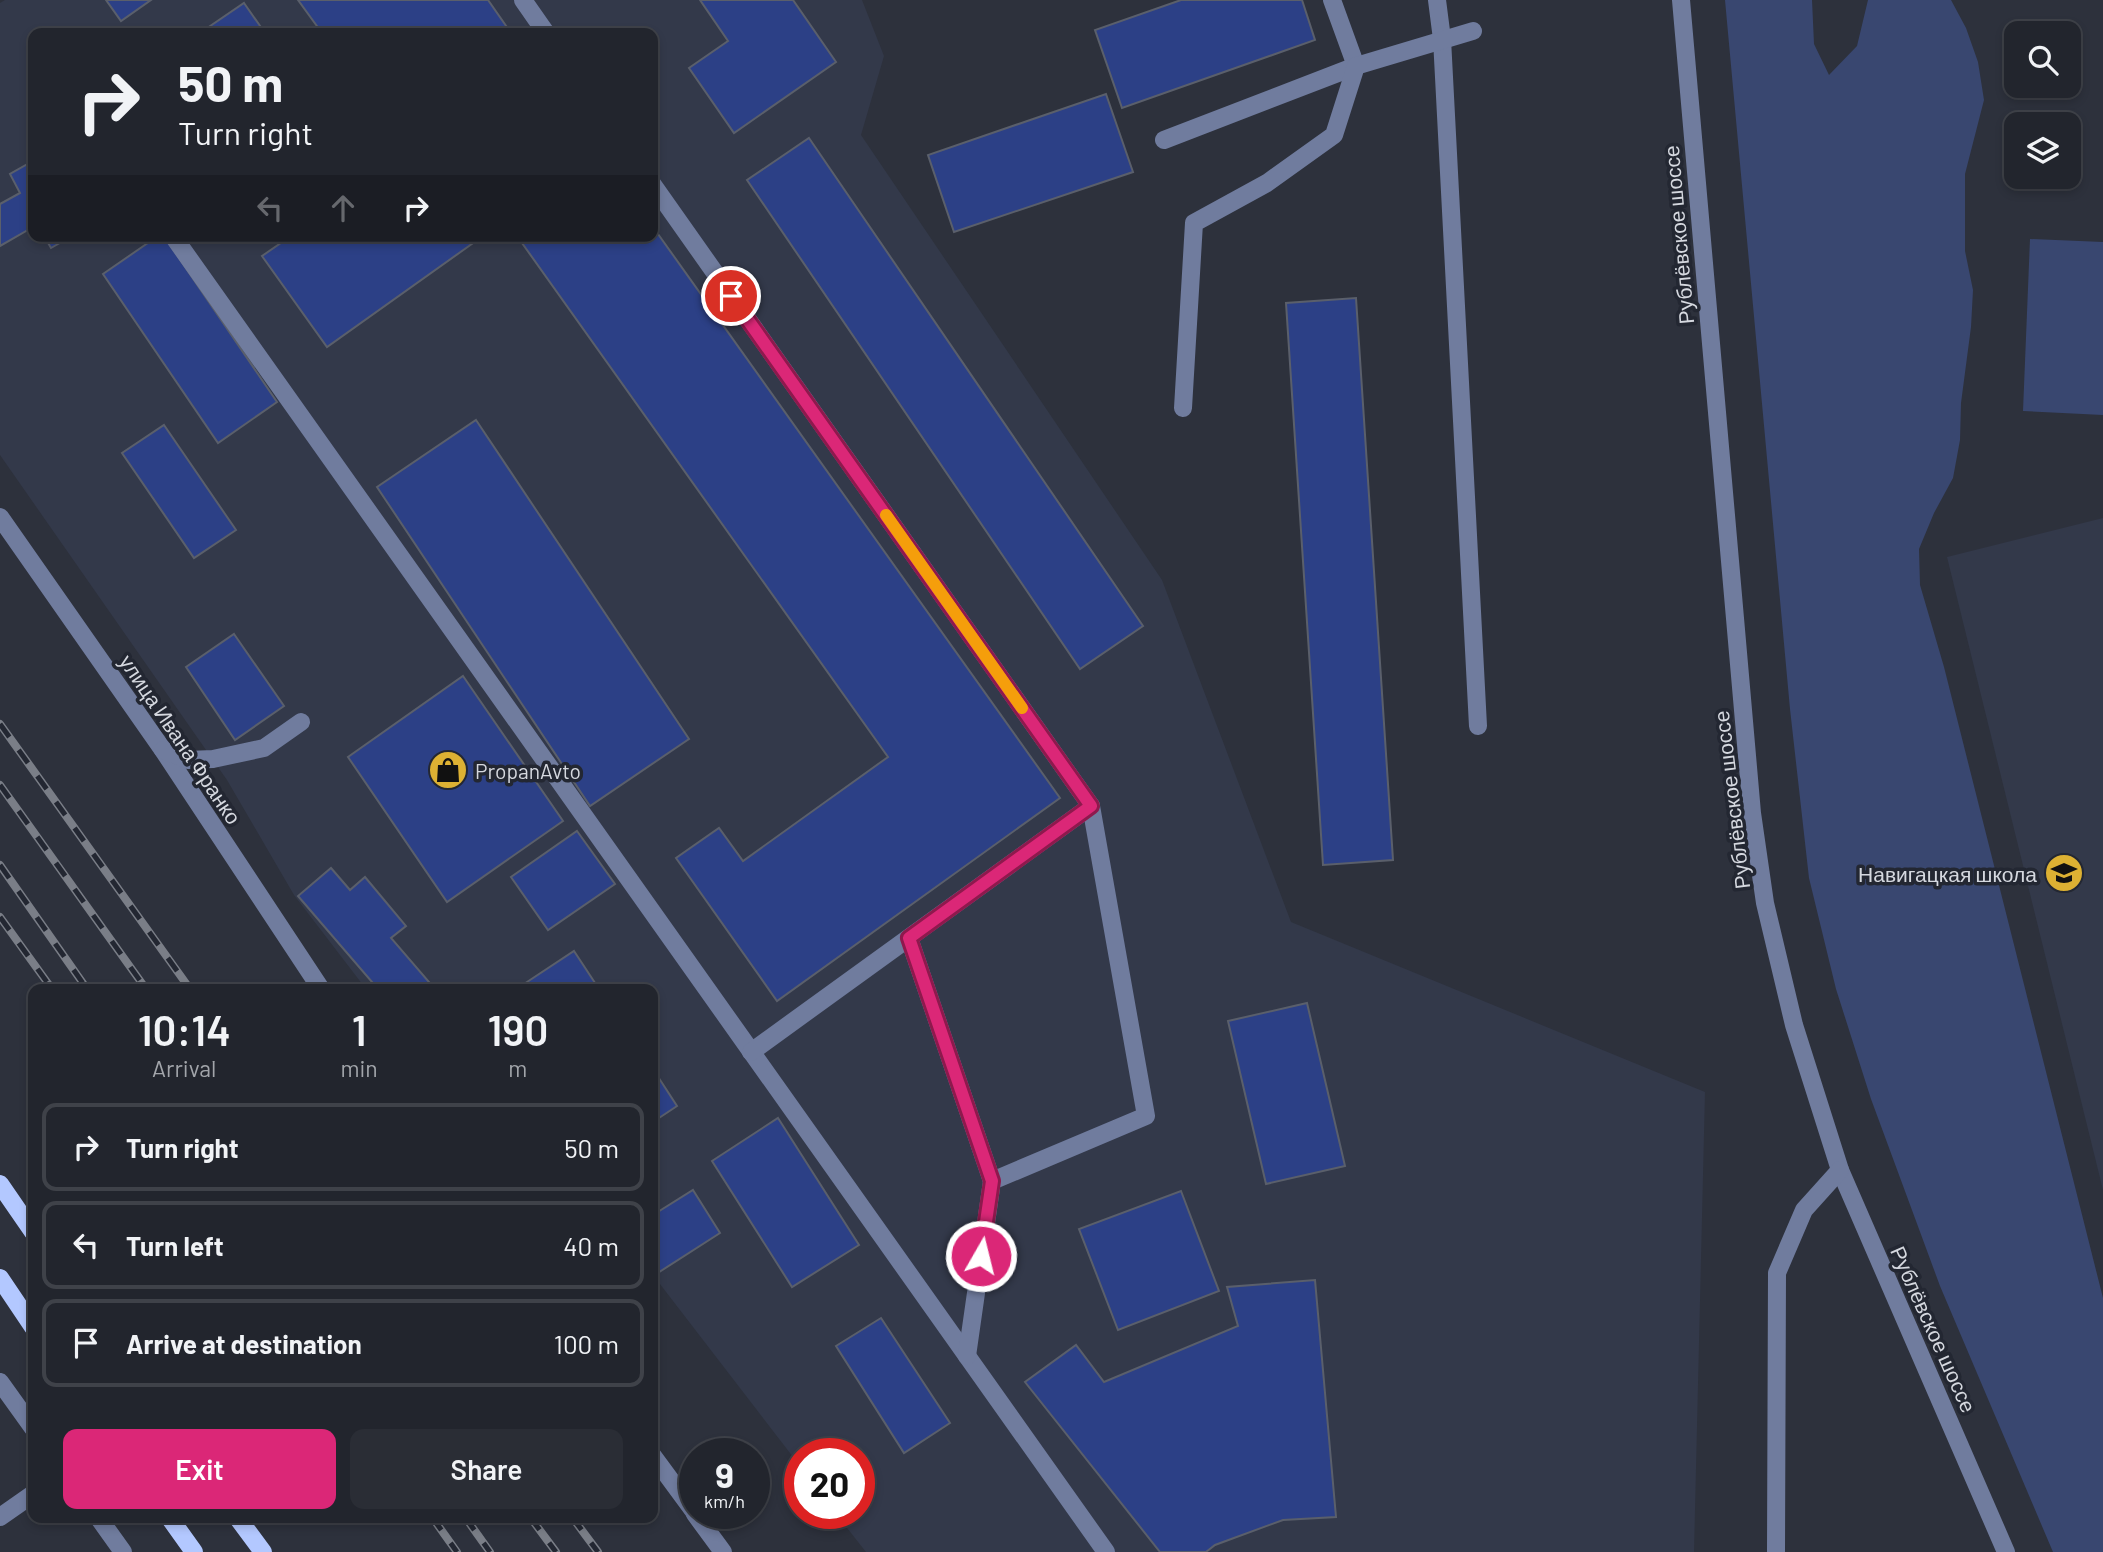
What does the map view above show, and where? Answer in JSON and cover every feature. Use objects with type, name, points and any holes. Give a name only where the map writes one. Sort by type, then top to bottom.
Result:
[{"type":"main road","points":[[0,1184],[28,1225]]},
{"type":"main road","points":[[0,1278],[28,1320]]},
{"type":"main road","points":[[173,1523],[194,1552]]},
{"type":"main road","points":[[241,1523],[263,1552]]},
{"type":"street","points":[[523,0],[543,28]]},
{"type":"street","points":[[1183,408],[1194,223],[1266,183],[1334,135],[1356,66],[1332,0]]},
{"type":"street","points":[[1437,0],[1442,39],[1478,726]]},
{"type":"street","name":"Рублёвское шоссе","points":[[1681,0],[1752,813],[1765,903],[1794,1025],[1840,1170],[2006,1552]]},
{"type":"street","points":[[1164,140],[1356,66],[1472,31]]},
{"type":"street","points":[[658,192],[1091,806],[1146,1116],[992,1181]]},
{"type":"street","points":[[177,242],[1106,1552]]},
{"type":"street","name":"улица Ивана Франко","points":[[0,517],[163,750],[318,984]]},
{"type":"street","points":[[163,750],[188,760],[213,759],[264,748],[301,722]]},
{"type":"street","points":[[751,1052],[1091,806]]},
{"type":"street","points":[[909,938],[992,1181],[967,1356]]},
{"type":"street","points":[[1776,1552],[1777,1273],[1804,1210],[1840,1170]]},
{"type":"street","points":[[0,1382],[28,1421]]},
{"type":"street","points":[[658,1463],[679,1491]]},
{"type":"street","points":[[0,1517],[28,1497]]},
{"type":"street","points":[[102,1523],[123,1552]]},
{"type":"street","points":[[706,1529],[723,1552]]},
{"type":"shaded area","points":[[5,0],[862,0],[884,56],[861,135],[1162,580],[1291,922],[1705,1092],[1694,1552],[866,1552],[848,1529],[875,1529],[875,1438],[784,1438],[784,1445],[658,1281],[658,984],[362,984],[294,895],[227,780],[0,455],[0,3]]},
{"type":"shaded area","points":[[1725,0],[1812,0],[1814,44],[1829,75],[1857,46],[1868,0],[1951,0],[1966,28],[1978,62],[1984,100],[1965,174],[1965,251],[1973,290],[1961,403],[1960,440],[1953,478],[1919,549],[1920,585],[1944,667],[2103,1298],[2103,1552],[2053,1552],[1940,1286],[1871,1099],[1836,989],[1809,878],[1790,709]]},
{"type":"shaded area","points":[[2030,239],[2103,242],[2103,415],[2023,411]]},
{"type":"shaded area","name":"Навигацкая школа","points":[[2103,518],[2103,1190],[1947,557]]},
{"type":"building","points":[[106,0],[151,0],[121,21]]},
{"type":"building","points":[[298,0],[488,0],[508,28],[318,28]]},
{"type":"building","points":[[700,0],[793,0],[836,62],[734,133],[689,68],[728,41]]},
{"type":"building","points":[[1181,0],[1302,0],[1315,40],[1122,108],[1095,30]]},
{"type":"building","points":[[244,3],[262,28],[207,28]]},
{"type":"building","points":[[1106,94],[1133,172],[954,232],[928,155]]},
{"type":"building","points":[[809,138],[1143,626],[1080,669],[747,180]]},
{"type":"building","points":[[28,164],[28,230],[0,246],[0,204],[20,193],[10,174]]},
{"type":"building","points":[[658,234],[1060,798],[777,1001],[676,858],[719,828],[743,861],[888,757],[521,242],[658,242]]},
{"type":"building","points":[[48,242],[62,242],[51,248]]},
{"type":"building","points":[[149,242],[168,242],[277,402],[218,443],[103,274]]},
{"type":"building","points":[[282,242],[475,242],[327,347],[262,256]]},
{"type":"building","points":[[1356,298],[1393,860],[1323,865],[1286,303]]},
{"type":"building","points":[[476,420],[689,739],[590,806],[377,487]]},
{"type":"building","points":[[164,425],[236,530],[194,558],[122,453]]},
{"type":"building","points":[[234,634],[284,706],[235,740],[186,667]]},
{"type":"building","points":[[463,676],[563,821],[447,902],[348,757]]},
{"type":"building","points":[[577,831],[615,884],[548,930],[511,877]]},
{"type":"building","points":[[331,868],[350,890],[365,877],[406,926],[391,938],[431,984],[374,984],[298,896]]},
{"type":"building","points":[[574,951],[596,984],[524,984]]},
{"type":"building","points":[[1307,1003],[1345,1166],[1266,1184],[1228,1021]]},
{"type":"building","points":[[658,1077],[677,1106],[658,1119]]},
{"type":"building","points":[[778,1118],[859,1245],[792,1287],[712,1161]]},
{"type":"building","points":[[693,1190],[720,1233],[658,1273],[658,1212]]},
{"type":"building","points":[[1181,1191],[1219,1291],[1118,1330],[1079,1229]]},
{"type":"building","points":[[1315,1280],[1336,1517],[1283,1520],[1215,1545],[1206,1552],[1160,1552],[1025,1382],[1076,1345],[1104,1382],[1238,1326],[1227,1287]]},
{"type":"building","points":[[881,1318],[950,1423],[904,1453],[836,1346]]},
{"type":"railway","points":[[0,724],[186,984]]},
{"type":"railway","points":[[0,785],[142,984]]},
{"type":"railway","points":[[0,865],[83,984]]},
{"type":"railway","points":[[0,917],[48,984]]},
{"type":"railway","points":[[436,1523],[457,1552]]},
{"type":"railway","points":[[469,1523],[490,1552]]},
{"type":"railway","points":[[534,1523],[556,1552]]},
{"type":"railway","points":[[576,1523],[598,1552]]},
{"type":"slow traffic","points":[[886,515],[1022,708]]},
{"type":"place","name":"PropanAvto","points":[[448,770]]},
{"type":"place","name":"Навигацкая школа","points":[[2064,873]]},
{"type":"route","points":[[731,296],[1091,806],[909,938],[992,1181],[981,1256]]}]
